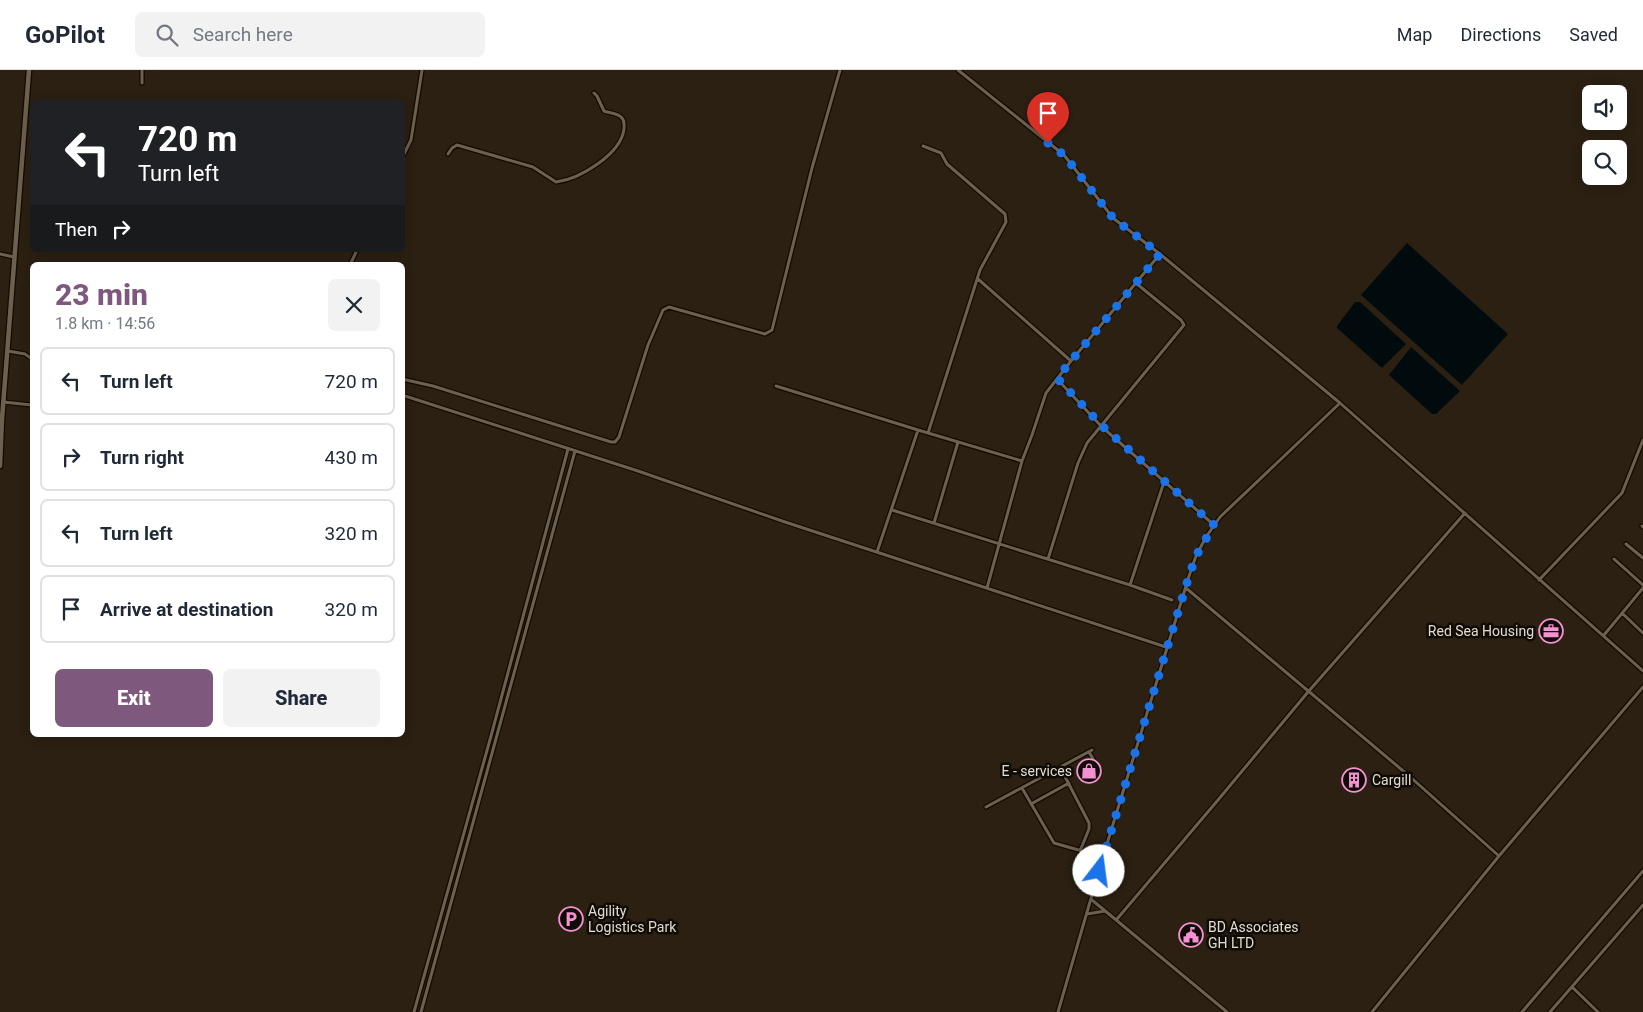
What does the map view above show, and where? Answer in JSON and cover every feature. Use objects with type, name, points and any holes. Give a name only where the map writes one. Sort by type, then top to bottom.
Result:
[{"type":"main road","points":[[0,466],[2,404],[8,351],[29,70]]},
{"type":"street","points":[[142,70],[142,83]]},
{"type":"street","points":[[405,153],[412,140],[422,70]]},
{"type":"street","points":[[405,380],[432,386],[615,442],[619,437],[648,345],[663,310],[669,307],[765,334],[772,330],[807,186],[840,70]]},
{"type":"street","points":[[958,70],[1064,155],[1113,218],[1160,254],[1340,403],[1643,671]]},
{"type":"street","points":[[448,154],[457,145],[533,167],[556,182],[585,173],[616,148],[624,133],[625,123],[623,118],[604,111],[594,93]]},
{"type":"street","points":[[923,146],[941,153],[947,164],[1005,214],[1006,218],[1006,222],[990,250],[978,279],[928,434]]},
{"type":"street","points":[[0,254],[14,257]]},
{"type":"street","points":[[987,588],[1022,460],[1046,393],[1160,254]]},
{"type":"street","points":[[978,279],[1071,361]]},
{"type":"street","points":[[1048,560],[1078,463],[1087,443],[1184,326],[1181,320],[1137,284]]},
{"type":"street","points":[[8,351],[25,354],[30,358]]},
{"type":"street","points":[[1057,378],[1102,426],[1214,525]]},
{"type":"street","points":[[776,386],[928,434],[1022,460]]},
{"type":"street","points":[[405,396],[568,448],[1166,647]]},
{"type":"street","points":[[1058,1012],[1166,647],[1196,556],[1214,525],[1227,510],[1340,403]]},
{"type":"street","points":[[2,404],[30,405]]},
{"type":"street","points":[[877,552],[918,430]]},
{"type":"street","points":[[1539,580],[1622,493],[1643,440]]},
{"type":"street","points":[[934,523],[958,442]]},
{"type":"street","points":[[414,1012],[491,736],[568,448]]},
{"type":"street","points":[[421,1012],[575,451]]},
{"type":"street","points":[[1130,585],[1164,482]]},
{"type":"street","points":[[892,510],[1172,600]]},
{"type":"street","points":[[1117,919],[1308,692],[1465,513]]},
{"type":"street","points":[[1626,544],[1643,558]]},
{"type":"street","points":[[1604,636],[1643,586],[1614,559]]},
{"type":"street","points":[[1186,588],[1408,775],[1499,856]]},
{"type":"street","points":[[1622,613],[1643,633]]},
{"type":"street","points":[[1372,1012],[1499,856],[1643,687]]},
{"type":"street","points":[[986,807],[1091,751],[1100,771]]},
{"type":"street","points":[[1060,767],[1089,823],[1089,829],[1080,851]]},
{"type":"street","points":[[1031,804],[1069,783]]},
{"type":"street","points":[[1022,788],[1054,843],[1103,857]]},
{"type":"street","points":[[1522,1012],[1643,871]]},
{"type":"street","points":[[1092,900],[1227,1012]]},
{"type":"street","points":[[1550,1012],[1643,905]]},
{"type":"street","points":[[1087,914],[1105,911]]},
{"type":"street","points":[[1572,987],[1598,1012]]},
{"type":"shaded area","points":[[1407,243],[1508,334],[1462,385],[1361,295]]},
{"type":"shaded area","points":[[1355,302],[1360,302],[1406,344],[1382,368],[1337,328]]},
{"type":"shaded area","points":[[1411,347],[1460,391],[1436,414],[1432,414],[1389,375]]},
{"type":"place","name":"Red Sea Housing","points":[[1551,631]]},
{"type":"place","name":"E - services","points":[[1089,771]]},
{"type":"place","name":"Cargill","points":[[1354,780]]},
{"type":"place","name":"Agility Logistics Park","points":[[571,919]]},
{"type":"place","name":"BD Associates GH LTD","points":[[1191,935]]},
{"type":"route","points":[[1048,143],[1064,155],[1113,218],[1160,254],[1057,378],[1102,426],[1214,525],[1196,556],[1190,573],[1099,871]]}]
